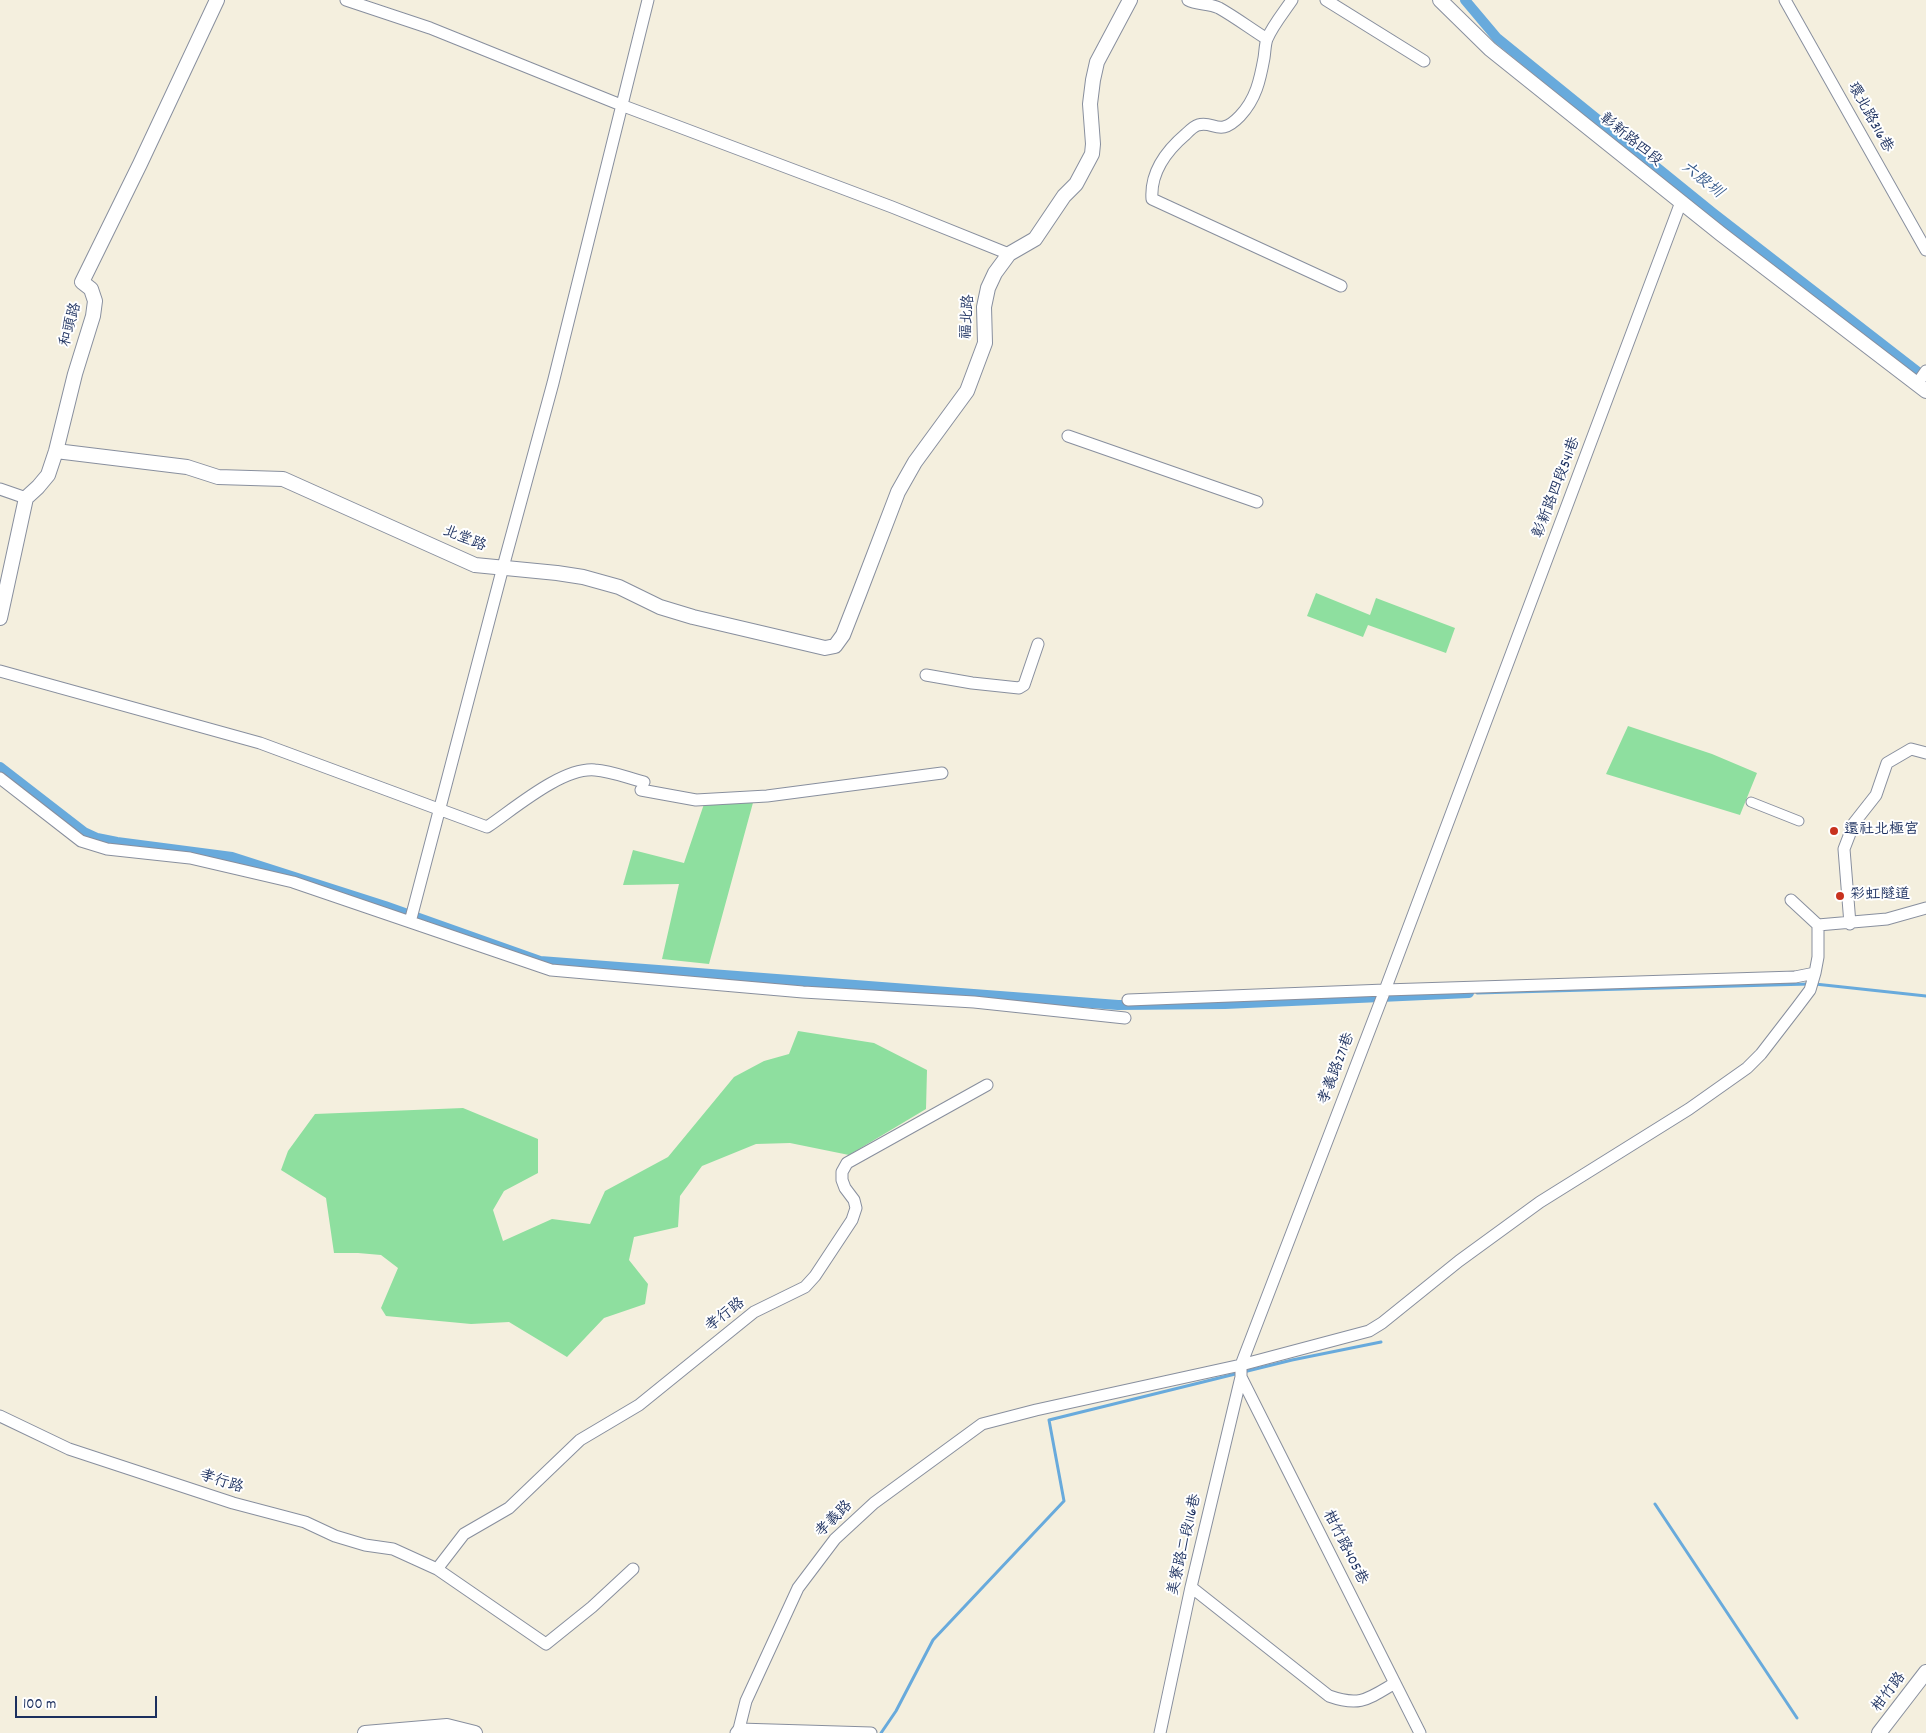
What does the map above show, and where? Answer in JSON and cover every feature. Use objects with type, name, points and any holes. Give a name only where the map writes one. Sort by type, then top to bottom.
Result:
[{"type":"street","name":"和頭路","points":[[26,498],[48,475],[96,301],[91,289],[82,282],[217,0]]},
{"type":"street","points":[[346,0],[430,28],[621,105],[892,207],[1009,254]]},
{"type":"street","points":[[410,922],[553,383],[648,0]]},
{"type":"street","name":"福北路","points":[[860,594],[898,492],[914,462],[967,390],[985,343],[984,307],[988,288],[995,273],[1009,254],[1036,239],[1064,196],[1076,184],[1092,154],[1090,104],[1093,80],[1098,62],[1130,0]]},
{"type":"street","points":[[1188,0],[1194,3],[1204,3],[1217,7],[1267,39]]},
{"type":"street","points":[[1292,0],[1267,39],[1260,83],[1254,96],[1239,117],[1226,127],[1216,128],[1204,124],[1196,125],[1172,145],[1152,180],[1152,199],[1341,286]]},
{"type":"street","points":[[1326,0],[1424,61]]},
{"type":"street","name":"彰新路四段","points":[[1440,0],[1490,50],[1681,202],[1920,386]]},
{"type":"street","name":"環北路316巷","points":[[1785,0],[1926,250]]},
{"type":"street","name":"彰新路四段541巷","points":[[1462,784],[1681,202]]},
{"type":"street","points":[[1920,386],[1926,371]]},
{"type":"street","points":[[1068,436],[1257,502]]},
{"type":"street","name":"北堂路","points":[[56,451],[187,467],[218,477],[283,479],[475,565],[582,577],[619,587],[660,607],[693,617],[825,648],[835,646],[843,634],[860,594]]},
{"type":"street","points":[[0,490],[26,498],[0,618]]},
{"type":"street","points":[[926,675],[972,683],[1019,688],[1024,685],[1038,644]]},
{"type":"street","points":[[0,671],[260,743],[487,827],[561,777],[576,772],[595,770],[642,786],[696,800],[766,796],[942,773]]},
{"type":"street","points":[[1850,924],[1844,849],[1854,823],[1876,796],[1887,763],[1912,749],[1926,753]]},
{"type":"street","points":[[0,778],[81,841],[107,849],[190,858],[292,882],[551,970],[803,992],[974,1002],[1125,1018]]},
{"type":"street","name":"孝義路271巷","points":[[1241,1371],[1462,784]]},
{"type":"street","points":[[1751,802],[1800,821]]},
{"type":"street","points":[[1791,900],[1818,925],[1850,924],[1887,919],[1926,908]]},
{"type":"street","name":"孝義路","points":[[871,1733],[737,1731],[746,1701],[798,1588],[835,1539],[874,1503],[982,1424],[1036,1410],[1241,1371],[1370,1331],[1382,1324],[1459,1261],[1540,1202],[1673,1119],[1747,1068],[1761,1054],[1810,990],[1818,957],[1818,925]]},
{"type":"street","points":[[1128,1000],[1794,977],[1815,973]]},
{"type":"street","name":"孝行路","points":[[437,1569],[464,1534],[509,1508],[580,1440],[638,1405],[754,1312],[805,1287],[815,1276],[852,1220],[856,1208],[854,1200],[845,1188],[842,1180],[842,1172],[847,1163],[988,1085]]},
{"type":"street","name":"美寮路二段116巷","points":[[1160,1733],[1191,1587],[1241,1371]]},
{"type":"street","name":"柑竹路405巷","points":[[1241,1371],[1420,1733]]},
{"type":"street","name":"孝行路","points":[[0,1416],[69,1449],[233,1503],[305,1522],[335,1536],[365,1545],[393,1550],[437,1569],[546,1644],[633,1569]]},
{"type":"street","points":[[1191,1587],[1329,1696],[1356,1702],[1370,1698],[1395,1683]]},
{"type":"street","name":"柑竹路","points":[[1879,1733],[1926,1672]]},
{"type":"street","points":[[365,1733],[448,1726],[475,1733]]},
{"type":"green space","points":[[1316,593],[1370,615],[1376,598],[1455,628],[1446,653],[1368,625],[1363,637],[1307,616]]},
{"type":"green space","points":[[1628,726],[1712,754],[1757,773],[1740,815],[1606,774]]},
{"type":"green space","points":[[754,799],[709,964],[662,959],[679,884],[623,885],[633,850],[684,863],[704,804]]},
{"type":"green space","points":[[798,1031],[874,1043],[927,1070],[926,1109],[849,1155],[790,1143],[756,1144],[702,1166],[680,1196],[678,1227],[634,1237],[629,1260],[648,1284],[645,1304],[604,1318],[567,1357],[509,1322],[471,1324],[386,1316],[381,1308],[398,1268],[381,1255],[334,1253],[326,1198],[281,1170],[288,1151],[315,1114],[463,1108],[538,1139],[538,1173],[504,1191],[493,1210],[503,1241],[552,1219],[590,1224],[605,1191],[668,1157],[734,1077],[764,1061],[789,1054]]},
{"type":"waterway","name":"六股圳","points":[[1465,0],[1497,38],[1713,213],[1926,378]]},
{"type":"waterway","points":[[0,767],[84,832],[97,838],[232,857],[385,906],[540,961],[1118,1005],[1225,1004],[1469,993]]},
{"type":"waterway","points":[[1477,993],[1809,984]]},
{"type":"waterway","points":[[1815,984],[1926,996]]},
{"type":"waterway","points":[[881,1733],[896,1711],[933,1640],[1064,1501],[1049,1420],[1292,1360],[1381,1342]]},
{"type":"waterway","points":[[1655,1504],[1797,1718]]},
{"type":"place","name":"還社北極宮","points":[[1834,831]]},
{"type":"place","name":"彩虹隧道","points":[[1840,896]]}]
